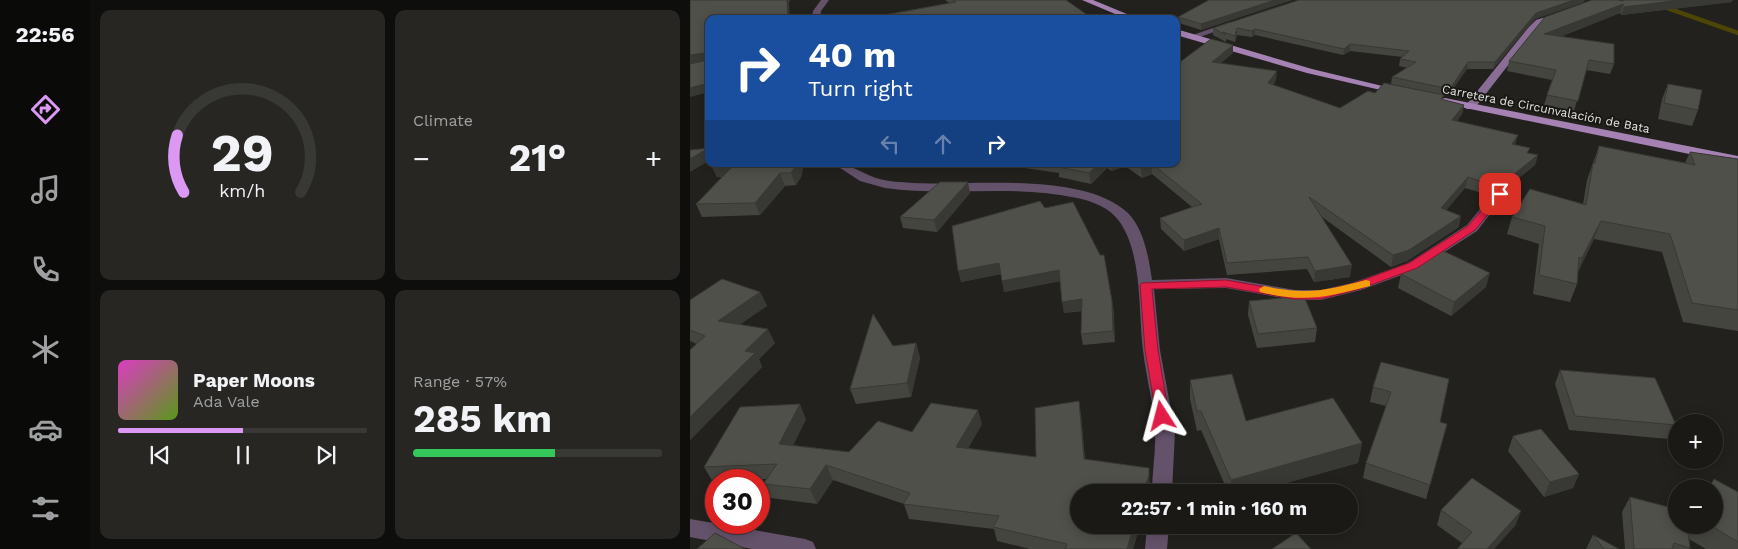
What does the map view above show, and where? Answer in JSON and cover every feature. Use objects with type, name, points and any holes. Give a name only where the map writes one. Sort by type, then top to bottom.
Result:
[{"type":"main road","points":[[1086,0],[1125,15]]},
{"type":"main road","points":[[1180,33],[1310,71],[1406,93]]},
{"type":"main road","name":"Carretera de Circunvalación de Bata","points":[[1434,99],[1738,160]]},
{"type":"street","points":[[816,15],[824,0]]},
{"type":"street","points":[[1470,107],[1539,22],[1572,11]]},
{"type":"street","points":[[1191,37],[1246,20]]},
{"type":"street","points":[[845,167],[856,174],[893,185],[1030,188],[1081,195],[1114,206],[1124,217],[1136,243],[1146,285],[1151,350],[1165,432],[1162,484]]},
{"type":"street","points":[[1146,285],[1226,283],[1294,296],[1321,295],[1356,287],[1413,266],[1472,228],[1500,194]]},
{"type":"street","points":[[690,528],[805,549]]},
{"type":"street","points":[[1156,549],[1157,534]]},
{"type":"building","points":[[690,0],[787,0],[788,15],[705,15],[705,53],[690,55]]},
{"type":"building","points":[[953,0],[1066,0],[1087,15],[884,15],[956,2]]},
{"type":"building","points":[[1209,0],[1275,0],[1201,24],[1180,18]]},
{"type":"building","points":[[1299,0],[1574,0],[1536,13],[1495,62],[1468,62],[1450,89],[1392,77],[1416,62],[1400,59],[1409,51],[1350,44],[1344,49],[1255,29],[1252,31],[1237,28],[1235,36],[1223,32],[1226,35],[1213,28]]},
{"type":"building","points":[[1592,0],[1680,0],[1624,7],[1623,4],[1544,34],[1614,44],[1614,64],[1589,60],[1578,101],[1547,95],[1556,70],[1509,61],[1545,17]]},
{"type":"building","points":[[1211,39],[1233,45],[1212,62],[1277,71],[1268,83],[1340,108],[1368,91],[1375,93],[1384,83],[1444,95],[1441,99],[1464,105],[1452,120],[1518,135],[1512,144],[1530,148],[1527,153],[1538,155],[1508,179],[1498,178],[1492,185],[1468,177],[1441,208],[1461,216],[1409,250],[1393,255],[1309,197],[1352,265],[1315,271],[1308,257],[1227,263],[1219,228],[1184,240],[1160,218],[1202,204],[1156,167],[1180,167],[1180,62]]},
{"type":"building","points":[[705,61],[705,84],[690,88],[690,64]]},
{"type":"building","points":[[1668,84],[1702,90],[1698,110],[1664,103]]},
{"type":"building","points":[[1599,146],[1695,165],[1690,152],[1738,159],[1738,310],[1692,303],[1670,234],[1601,221],[1582,258],[1579,257],[1577,284],[1539,275],[1545,226],[1512,217],[1530,189],[1586,205],[1593,163],[1595,163]]},
{"type":"building","points":[[705,148],[705,150],[690,159],[690,150]]},
{"type":"building","points":[[732,167],[795,167],[791,173],[780,173],[755,203],[696,204]]},
{"type":"building","points":[[1058,167],[1096,167],[1089,173]]},
{"type":"building","points":[[940,182],[968,182],[934,220],[900,217]]},
{"type":"building","points":[[1040,201],[1045,208],[1073,202],[1100,255],[1104,255],[1112,301],[1113,331],[1081,334],[1082,299],[1062,302],[1059,270],[1002,281],[999,263],[958,271],[952,226]]},
{"type":"building","points":[[1437,248],[1490,273],[1454,302],[1401,274],[1412,266],[1407,263]]},
{"type":"building","points":[[722,279],[760,292],[718,321],[768,329],[745,351],[755,353],[690,417],[690,350],[705,336],[690,330],[690,300]]},
{"type":"building","points":[[1304,296],[1317,328],[1258,334],[1249,301]]},
{"type":"building","points":[[873,314],[893,346],[916,343],[907,383],[850,389]]},
{"type":"building","points":[[1381,362],[1449,379],[1440,422],[1447,424],[1430,485],[1366,463],[1391,392],[1373,387]]},
{"type":"building","points":[[1560,370],[1655,378],[1671,414],[1668,414],[1668,424],[1575,416]]},
{"type":"building","points":[[1232,374],[1246,421],[1333,398],[1362,443],[1231,480],[1201,411],[1197,411],[1190,380]]},
{"type":"building","points":[[1079,401],[1084,459],[1149,468],[1146,484],[1070,484],[1070,534],[1131,534],[1127,549],[1065,549],[1067,544],[993,527],[999,516],[903,504],[910,493],[826,465],[810,489],[770,485],[770,474],[777,464],[704,467],[740,407],[800,404],[779,444],[849,452],[878,421],[912,432],[931,403],[978,410],[956,447],[1036,457],[1035,408]]},
{"type":"building","points":[[1541,429],[1579,474],[1550,482],[1513,436]]},
{"type":"building","points":[[1472,478],[1521,511],[1487,549],[1457,549],[1472,532],[1441,510]]},
{"type":"building","points":[[1723,484],[1738,492],[1738,542],[1723,533]]},
{"type":"building","points":[[1630,497],[1668,507],[1668,534],[1688,534],[1690,548],[1674,543],[1672,549],[1634,549]]},
{"type":"building","points":[[714,534],[717,534],[745,549],[697,549]]},
{"type":"building","points":[[1297,534],[1311,549],[1272,549]]},
{"type":"building","points":[[1593,535],[1619,549],[1604,549]]},
{"type":"waterway","points":[[1644,0],[1738,33]]},
{"type":"slow traffic","points":[[1264,289],[1294,296],[1321,295],[1366,283]]},
{"type":"route","points":[[1162,416],[1151,350],[1146,285],[1226,283],[1261,288],[1294,296],[1321,295],[1356,287],[1413,266],[1472,228],[1500,194]]}]
